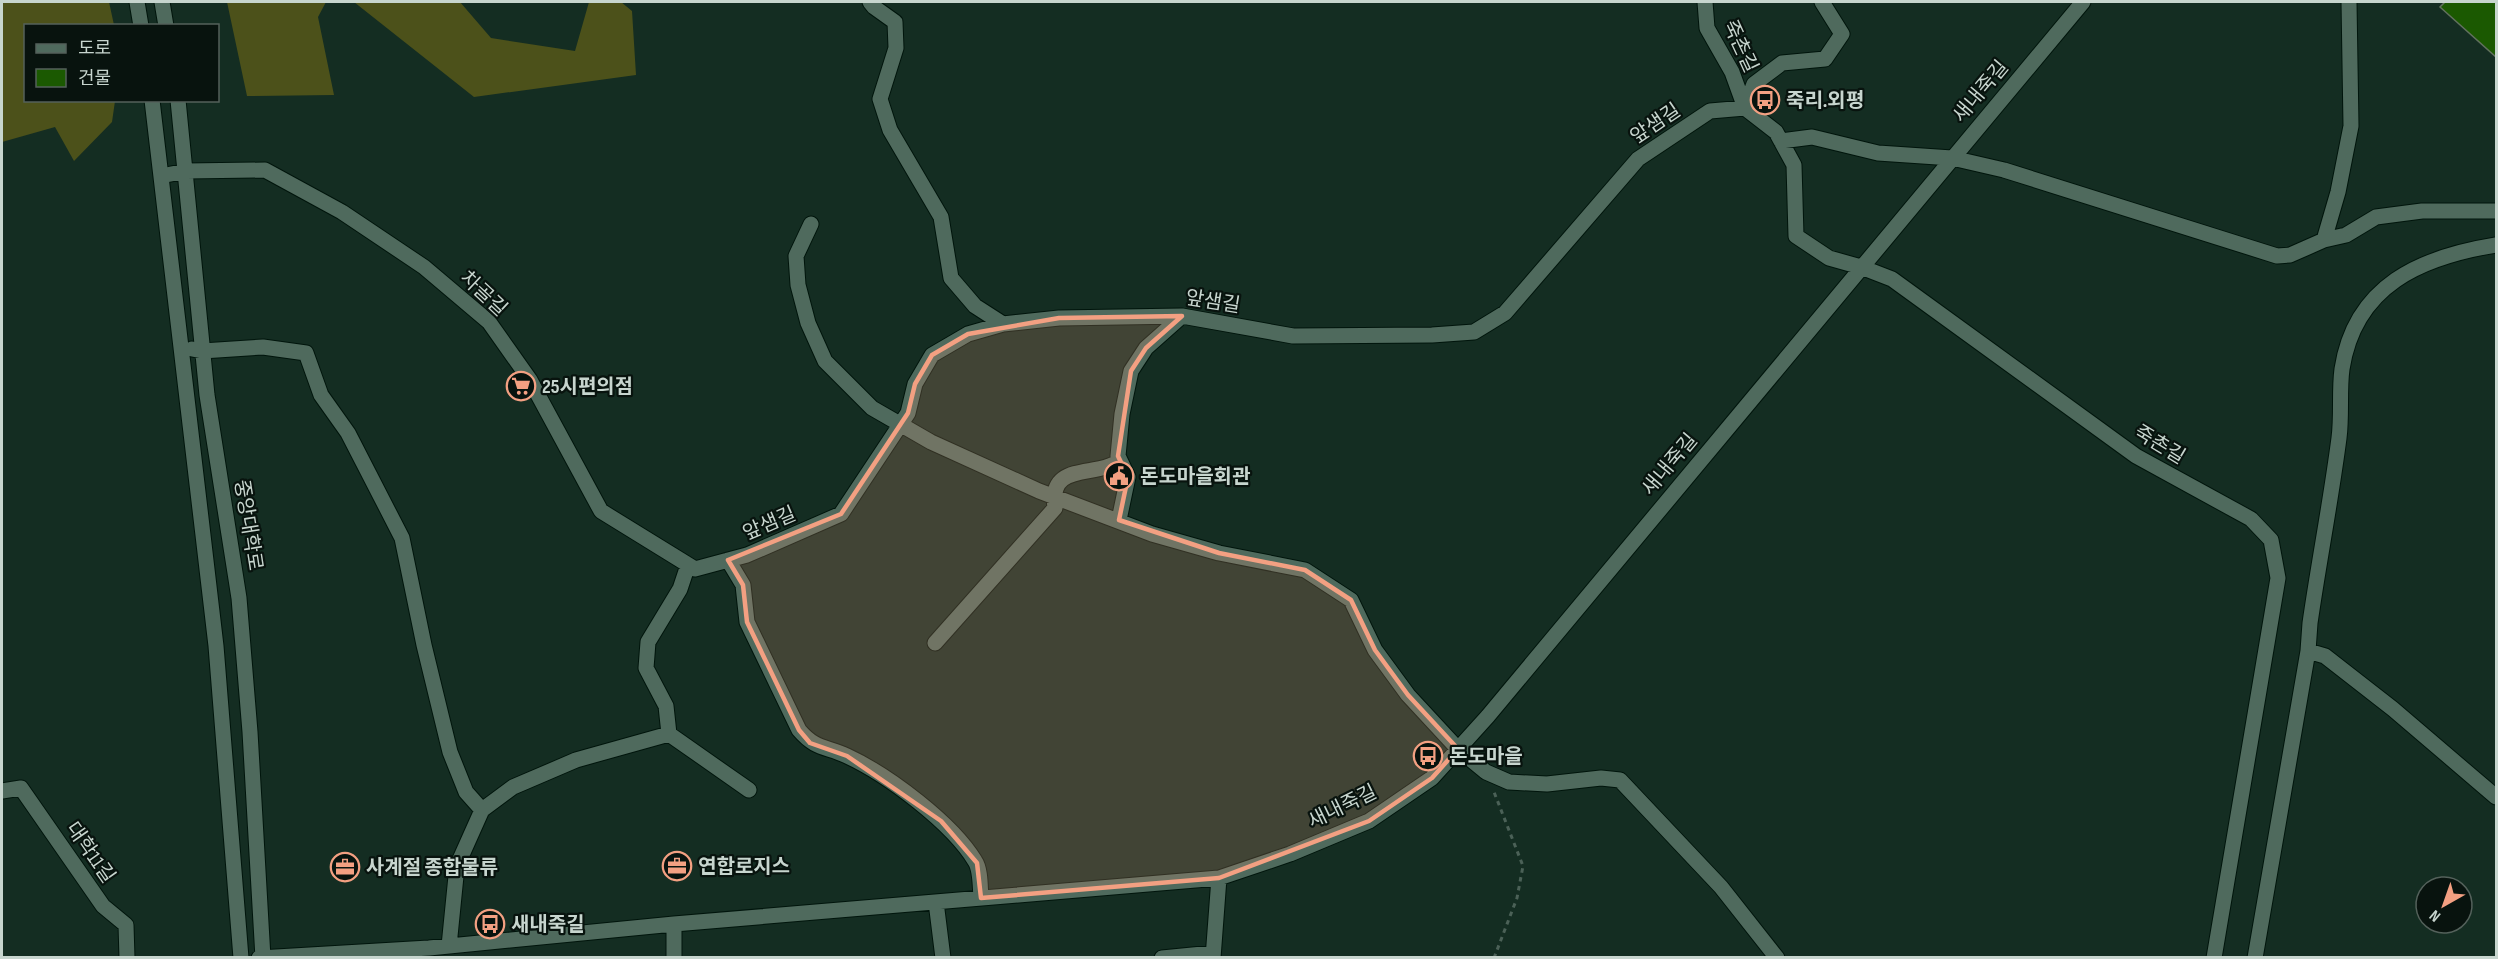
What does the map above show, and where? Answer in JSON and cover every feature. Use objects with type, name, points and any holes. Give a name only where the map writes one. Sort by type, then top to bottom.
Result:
[{"type":"street","points":[[137,2],[141,24]]},
{"type":"street","points":[[162,2],[166,24]]},
{"type":"street","points":[[870,2],[874,8],[895,22],[896,48],[880,99],[890,130],[941,217],[951,278],[975,306],[1003,324]]},
{"type":"street","name":"죽촌길","points":[[1705,2],[1707,28],[1732,72],[1745,108],[1776,132],[1794,165],[1796,236],[1829,258],[1892,279],[2136,456],[2251,519],[2271,540],[2278,578],[2214,957]]},
{"type":"street","name":"죽촌길","points":[[1745,108],[1754,84],[1782,63],[1826,59],[1842,34],[1822,2]]},
{"type":"street","name":"새내죽길","points":[[262,957],[430,953],[449,946],[674,924],[1219,878],[1290,854],[1369,821],[1432,778],[1488,716],[2083,2]]},
{"type":"street","points":[[2324,240],[2338,192],[2351,126],[2349,2]]},
{"type":"street","points":[[152,102],[216,646],[241,957]]},
{"type":"street","name":"중앙대학로","points":[[178,102],[202,351],[239,598],[250,732],[262,957]]},
{"type":"street","name":"앞샘길","points":[[691,567],[747,555],[841,514],[908,413],[915,384],[932,355],[968,334],[1003,324],[1059,318],[1182,316],[1293,336],[1432,335],[1474,332],[1505,313],[1638,159],[1710,111],[1745,108]]},
{"type":"street","points":[[1781,141],[1812,137],[1878,153],[1952,158],[2004,170],[2277,256],[2290,255],[2324,240],[2346,234],[2376,217],[2422,212],[2496,211]]},
{"type":"street","name":"차골길","points":[[161,176],[186,171],[265,170],[342,212],[424,267],[489,322],[530,380],[601,511],[691,567]]},
{"type":"street","points":[[811,224],[796,256],[798,285],[808,322],[825,361],[872,408],[931,442],[1053,496],[1152,534],[1219,553],[1305,570],[1351,600],[1375,650],[1408,695],[1458,749],[1486,772],[1509,782],[1547,784],[1601,778],[1620,780],[1721,887],[1777,957]]},
{"type":"street","points":[[2256,957],[2308,651],[2310,623],[2339,436],[2342,369],[2354,326],[2384,286],[2415,267],[2464,250],[2496,245]]},
{"type":"street","points":[[1119,520],[1128,477],[1118,456],[1122,414],[1131,371],[1146,348],[1182,316]]},
{"type":"street","points":[[181,347],[202,351],[263,347],[306,353],[321,395],[348,433],[402,538],[424,645],[450,752],[466,792],[482,810]]},
{"type":"street","points":[[935,643],[1055,508],[1053,496],[1059,482],[1072,473],[1112,467],[1120,460]]},
{"type":"street","points":[[728,560],[743,585],[747,622],[800,730],[810,743],[847,756],[887,780],[941,821],[977,863],[981,898]]},
{"type":"street","points":[[691,567],[648,642],[646,668],[666,706],[669,734],[749,790]]},
{"type":"street","points":[[2308,651],[2325,656],[2393,709],[2496,797]]},
{"type":"street","points":[[449,946],[457,866],[482,810],[513,787],[576,760],[669,734]]},
{"type":"street","name":"대학11길","points":[[2,790],[21,788],[104,906],[126,925],[127,957]]},
{"type":"street","points":[[1162,957],[1213,955],[1219,878]]},
{"type":"street","points":[[936,902],[943,957]]},
{"type":"street","points":[[674,924],[674,957]]},
{"type":"path","points":[[1494,776],[1494,796],[1523,866],[1517,898],[1494,957]]},
{"type":"highlighted area","points":[[1182,316],[1146,348],[1131,371],[1118,456],[1128,477],[1119,520],[1219,553],[1305,570],[1351,600],[1375,650],[1408,695],[1458,749],[1432,778],[1369,821],[1219,878],[981,898],[977,863],[941,821],[847,756],[810,743],[799,730],[747,622],[743,585],[728,560],[841,514],[908,413],[915,384],[932,355],[968,334],[1059,318]]},
{"type":"green space","points":[[2,2],[109,2],[114,24],[24,24],[24,102],[115,102],[112,122],[74,161],[55,127],[2,142]]},
{"type":"green space","points":[[227,2],[326,2],[318,17],[334,95],[247,96]]},
{"type":"green space","points":[[354,2],[460,2],[491,38],[575,51],[589,2],[621,2],[632,11],[636,75],[474,97]]},
{"type":"building","points":[[2445,2],[2496,2],[2496,57],[2440,7]]},
{"type":"place","name":"죽리.외평","points":[[1765,100]]},
{"type":"place","name":"25시편의점","points":[[521,386]]},
{"type":"place","name":"돈도마을회관","points":[[1119,476]]},
{"type":"place","name":"돈도마을","points":[[1428,756]]},
{"type":"place","name":"연합로지스","points":[[677,866]]},
{"type":"place","name":"사계절 종합물류","points":[[345,867]]},
{"type":"place","name":"새내죽길","points":[[490,924]]}]
